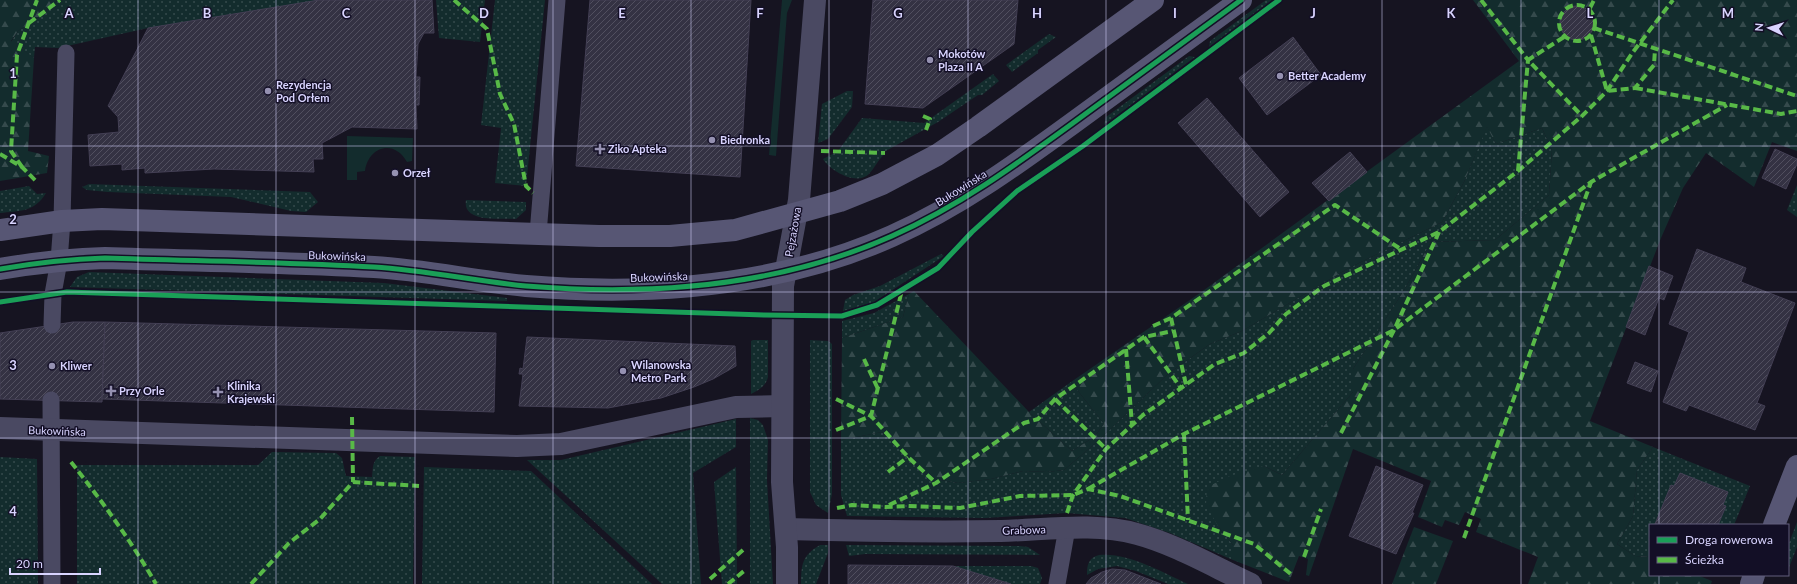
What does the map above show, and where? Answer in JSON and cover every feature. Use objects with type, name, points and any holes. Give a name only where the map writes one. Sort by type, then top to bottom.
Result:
[{"type":"street","name":"Pejzażowa","points":[[787,584],[786,529],[782,482],[783,286],[795,214],[799,200],[815,0]]},
{"type":"street","points":[[0,230],[62,221],[102,219],[627,236],[680,235],[735,230],[840,201],[882,184],[937,155],[1009,106],[1154,0]]},
{"type":"street","name":"Bukowińska","points":[[0,269],[34,263],[104,258],[376,267],[526,286],[580,288],[676,287],[735,282],[786,271],[838,256],[889,238],[935,216],[978,191],[1241,0]]},
{"type":"street","name":"Bukowińska","points":[[0,428],[517,446],[561,444],[586,440],[736,408],[782,406]]},
{"type":"street","points":[[1774,524],[1797,466]]},
{"type":"street","name":"Grabowa","points":[[786,529],[990,531],[1067,528],[1108,529],[1138,534],[1251,584]]},
{"type":"lane","points":[[538,234],[557,0]]},
{"type":"lane","points":[[52,325],[53,294],[59,261],[62,221],[66,53]]},
{"type":"lane","points":[[51,400],[52,584]]},
{"type":"lane","points":[[1057,584],[1067,528]]},
{"type":"green space","points":[[0,0],[58,0],[39,17],[18,31],[11,41],[34,58],[28,151],[49,156],[47,173],[0,181]]},
{"type":"green space","points":[[58,0],[319,0],[148,28],[58,48],[35,47],[34,58],[11,42],[18,31],[39,17]]},
{"type":"green space","points":[[436,0],[485,0],[480,42],[439,38]]},
{"type":"green space","points":[[495,0],[545,0],[526,186],[495,183],[501,128],[481,125]]},
{"type":"green space","points":[[782,0],[792,0],[787,13],[776,156],[769,155]]},
{"type":"green space","points":[[1266,0],[1272,0],[1209,47],[1210,41]]},
{"type":"green space","points":[[1473,0],[1797,0],[1797,151],[1772,142],[1754,187],[1706,153],[1683,188],[1661,238],[1590,421],[1653,447],[1637,470],[1633,516],[1617,544],[1635,556],[1649,557],[1649,576],[1700,576],[1712,581],[1711,584],[1528,584],[1538,557],[1476,532],[1481,519],[1465,512],[1459,525],[1445,520],[1442,527],[1418,517],[1431,481],[1353,449],[1309,576],[1306,575],[1308,559],[1299,556],[1289,582],[1233,560],[1233,545],[1218,526],[1206,505],[1207,487],[1230,476],[1264,466],[1282,475],[1353,392],[1353,369],[1403,292],[1431,242],[1495,240],[1549,195],[1552,150],[1542,128],[1496,144],[1487,127],[1464,182],[1442,222],[1347,269],[1242,331],[1210,344],[1169,373],[1098,441],[1064,470],[1047,472],[1023,471],[991,479],[958,483],[930,478],[882,432],[841,440],[842,338],[903,317],[909,294],[914,291],[1029,412],[1072,451],[1094,437],[1104,424],[1071,382],[1200,293],[1519,61]]},
{"type":"green space","points":[[1049,34],[1056,37],[1038,50],[1038,53],[1012,72],[1006,65]]},
{"type":"green space","points":[[1189,56],[1195,57],[1104,125],[1106,117]]},
{"type":"green space","points":[[993,74],[999,81],[982,95],[978,95],[938,122],[884,152],[885,154],[880,158],[871,172],[864,177],[851,178],[844,176],[826,164],[823,159],[838,151],[862,118],[924,123]]},
{"type":"green space","points":[[847,91],[853,91],[852,107],[828,139],[818,143],[822,104]]},
{"type":"green space","points":[[1487,126],[1496,144],[1542,128],[1552,150],[1549,195],[1495,240],[1431,242],[1403,292],[1353,369],[1353,392],[1282,475],[1264,466],[1218,526],[1233,545],[1233,560],[1170,533],[1125,518],[1067,513],[985,518],[847,516],[841,495],[841,440],[882,432],[930,478],[958,483],[991,479],[1023,471],[1047,472],[1064,470],[1098,441],[1169,373],[1210,344],[1242,331],[1347,269],[1442,222],[1464,182]]},
{"type":"green space","points":[[347,136],[413,138],[412,161],[407,162],[402,155],[395,150],[382,148],[371,156],[365,171],[357,172],[357,180],[347,180]]},
{"type":"green space","points":[[89,184],[310,192],[318,202],[306,212],[291,211],[231,197],[108,192],[87,190],[82,187]]},
{"type":"green space","points":[[1797,185],[1797,217],[1787,210]]},
{"type":"green space","points":[[29,186],[37,194],[46,193],[37,204],[14,212],[0,213],[0,191]]},
{"type":"green space","points":[[466,200],[526,202],[526,210],[516,219],[484,218],[470,213],[466,207]]},
{"type":"green space","points":[[941,254],[944,256],[874,302],[843,311],[845,300],[853,295],[880,286]]},
{"type":"green space","points":[[89,272],[384,283],[507,298],[507,301],[70,287],[77,277]]},
{"type":"green space","points":[[909,294],[903,317],[842,338],[842,321],[874,313]]},
{"type":"green space","points":[[768,340],[768,377],[764,385],[751,394],[751,341]]},
{"type":"green space","points":[[810,340],[828,341],[832,344],[832,494],[828,513],[816,505],[810,492]]},
{"type":"green space","points":[[1071,382],[1104,424],[1094,437],[1072,451],[1029,412]]},
{"type":"green space","points":[[750,418],[758,420],[763,425],[768,440],[767,480],[773,584],[750,584]]},
{"type":"green space","points":[[736,419],[736,447],[693,473],[701,584],[662,584],[527,460],[561,460]]},
{"type":"green space","points":[[1653,447],[1750,486],[1734,524],[1649,524],[1649,557],[1635,556],[1617,544],[1633,516],[1637,470]]},
{"type":"green space","points":[[272,452],[336,453],[342,458],[346,476],[372,477],[374,462],[380,456],[415,457],[413,584],[77,584],[77,465],[258,465]]},
{"type":"green space","points":[[0,457],[37,459],[38,584],[0,584]]},
{"type":"green space","points":[[424,467],[531,471],[652,584],[422,584]]},
{"type":"green space","points":[[736,467],[737,584],[722,584],[714,482]]},
{"type":"green space","points":[[1797,522],[1797,547],[1789,567],[1789,543]]},
{"type":"green space","points":[[1414,527],[1453,541],[1436,584],[1392,584]]},
{"type":"green space","points":[[820,545],[828,545],[828,553],[816,584],[801,584],[801,571],[804,561],[809,553]]},
{"type":"green space","points":[[846,545],[1020,546],[1028,547],[1040,555],[865,554],[849,556]]},
{"type":"green space","points":[[1099,555],[1110,555],[1133,560],[1188,584],[1168,584],[1136,571],[1117,566],[1098,569],[1087,575],[1087,568],[1090,560]]},
{"type":"green space","points":[[953,566],[1031,566],[1038,568],[1042,578],[1040,584],[1011,584]]},
{"type":"building","name":"Rezydencja Pod Orłem","points":[[319,0],[432,0],[434,33],[424,33],[418,44],[416,77],[420,77],[419,105],[416,105],[417,129],[352,127],[322,143],[323,159],[313,159],[314,172],[214,169],[145,173],[145,168],[122,170],[122,164],[90,166],[88,135],[119,132],[118,117],[108,106],[148,28]]},
{"type":"building","points":[[590,0],[751,0],[740,177],[576,166]]},
{"type":"building","name":"Mokotów Plaza II A","points":[[873,0],[1018,0],[1014,44],[923,108],[865,104]]},
{"type":"building","points":[[1577,6],[1589,11],[1594,23],[1589,35],[1577,40],[1565,35],[1560,23],[1565,11]]},
{"type":"building","name":"Better Academy","points":[[1293,37],[1321,75],[1267,115],[1239,78]]},
{"type":"building","points":[[1207,98],[1289,192],[1260,217],[1178,123]]},
{"type":"building","points":[[1775,149],[1797,159],[1797,164],[1786,189],[1762,178]]},
{"type":"building","points":[[1350,152],[1367,172],[1329,201],[1312,183]]},
{"type":"building","points":[[1697,249],[1746,268],[1741,282],[1795,303],[1757,403],[1765,406],[1755,430],[1689,405],[1686,411],[1663,402],[1689,332],[1669,324]]},
{"type":"building","points":[[1649,266],[1673,276],[1664,300],[1659,298],[1645,335],[1626,327]]},
{"type":"building","name":"Kliwer","points":[[73,322],[105,322],[102,402],[0,399],[0,333]]},
{"type":"building","points":[[105,322],[496,333],[494,412],[102,399]]},
{"type":"building","name":"Wilanowska Metro Park","points":[[527,337],[735,346],[736,366],[713,379],[661,398],[608,408],[519,406],[523,374],[519,374],[520,368],[523,369]]},
{"type":"building","points":[[1635,362],[1658,371],[1651,392],[1627,383]]},
{"type":"building","points":[[1376,466],[1423,485],[1412,513],[1414,513],[1396,554],[1349,536]]},
{"type":"building","points":[[1680,473],[1728,492],[1723,505],[1726,506],[1718,524],[1655,524],[1671,485],[1674,486]]},
{"type":"building","points":[[848,565],[953,566],[1011,584],[848,584]]},
{"type":"building","points":[[1112,569],[1125,570],[1161,584],[1086,584],[1091,578]]},
{"type":"marked path","points":[[22,167],[11,151],[17,55],[37,0]]},
{"type":"marked path","points":[[29,23],[60,0]]},
{"type":"marked path","points":[[454,0],[487,29],[500,94],[514,124],[526,186],[533,193]]},
{"type":"marked path","points":[[1481,0],[1528,60],[1518,171]]},
{"type":"marked path","points":[[1590,8],[1594,0]]},
{"type":"marked path","points":[[1067,513],[1073,495],[1106,449],[1143,415],[1215,364],[1244,353],[1269,333],[1286,314],[1324,286],[1439,232],[1518,171],[1582,116],[1607,91],[1633,52],[1673,0]]},
{"type":"marked path","points":[[1581,5],[1590,10],[1594,16],[1595,23],[1594,30],[1590,36],[1581,41],[1573,41],[1564,36],[1560,30],[1559,19],[1564,10],[1570,6],[1581,5]]},
{"type":"marked path","points":[[1594,28],[1797,96]]},
{"type":"marked path","points":[[1591,35],[1607,91],[1635,88],[1654,65],[1655,49]]},
{"type":"marked path","points":[[1564,37],[1528,60],[1582,116]]},
{"type":"marked path","points":[[1635,88],[1781,114],[1797,111]]},
{"type":"marked path","points":[[1088,489],[1184,434],[1394,330],[1591,182],[1727,105]]},
{"type":"marked path","points":[[923,116],[930,119],[926,130]]},
{"type":"marked path","points":[[821,151],[885,153]]},
{"type":"marked path","points":[[0,154],[22,167],[36,181]]},
{"type":"marked path","points":[[1464,538],[1591,182]]},
{"type":"marked path","points":[[1153,326],[1171,318],[1335,205],[1402,250]]},
{"type":"marked path","points":[[1341,433],[1394,330],[1439,232]]},
{"type":"marked path","points":[[836,430],[871,416],[902,290]]},
{"type":"marked path","points":[[1171,318],[1186,385]]},
{"type":"marked path","points":[[889,505],[936,483],[1024,423],[1038,419],[1055,399],[1144,337],[1173,331]]},
{"type":"marked path","points":[[1144,337],[1181,388]]},
{"type":"marked path","points":[[1126,349],[1132,425]]},
{"type":"marked path","points":[[864,359],[878,389]]},
{"type":"marked path","points":[[836,399],[871,416],[908,457],[936,483]]},
{"type":"marked path","points":[[1055,399],[1106,449]]},
{"type":"marked path","points":[[352,417],[353,482]]},
{"type":"marked path","points":[[1184,434],[1188,520]]},
{"type":"marked path","points":[[888,472],[908,457]]},
{"type":"marked path","points":[[71,462],[94,491],[137,552],[156,584]]},
{"type":"marked path","points":[[251,584],[289,543],[320,519],[353,482],[419,486]]},
{"type":"marked path","points":[[837,508],[852,505],[960,508],[1020,496],[1073,495],[1088,489],[1120,496],[1254,544],[1292,575]]},
{"type":"marked path","points":[[1304,557],[1321,509]]},
{"type":"marked path","points":[[710,579],[744,549]]},
{"type":"marked path","points":[[728,584],[744,571]]},
{"type":"cycle path","points":[[0,269],[78,259],[105,258],[340,265],[393,268],[526,286],[619,290],[712,284],[758,277],[804,267],[849,253],[892,236],[940,212],[986,184],[1029,155],[1241,0]]},
{"type":"cycle path","points":[[0,302],[67,292],[764,315],[842,316],[877,305],[938,268],[972,232],[1017,191],[1083,146],[1279,0]]},
{"type":"place","name":"Mokotów Plaza II A","points":[[930,60]]},
{"type":"place","name":"Better Academy","points":[[1280,76]]},
{"type":"place","name":"Rezydencja Pod Orłem","points":[[268,91]]},
{"type":"place","name":"Biedronka","points":[[712,140]]},
{"type":"place","name":"Ziko Apteka","points":[[600,149]]},
{"type":"place","name":"Orzeł","points":[[395,173]]},
{"type":"place","name":"Kliwer","points":[[52,366]]},
{"type":"place","name":"Wilanowska Metro Park","points":[[623,371]]},
{"type":"place","name":"Przy Orle","points":[[111,391]]},
{"type":"place","name":"Klinika Krajewski","points":[[218,392]]}]
